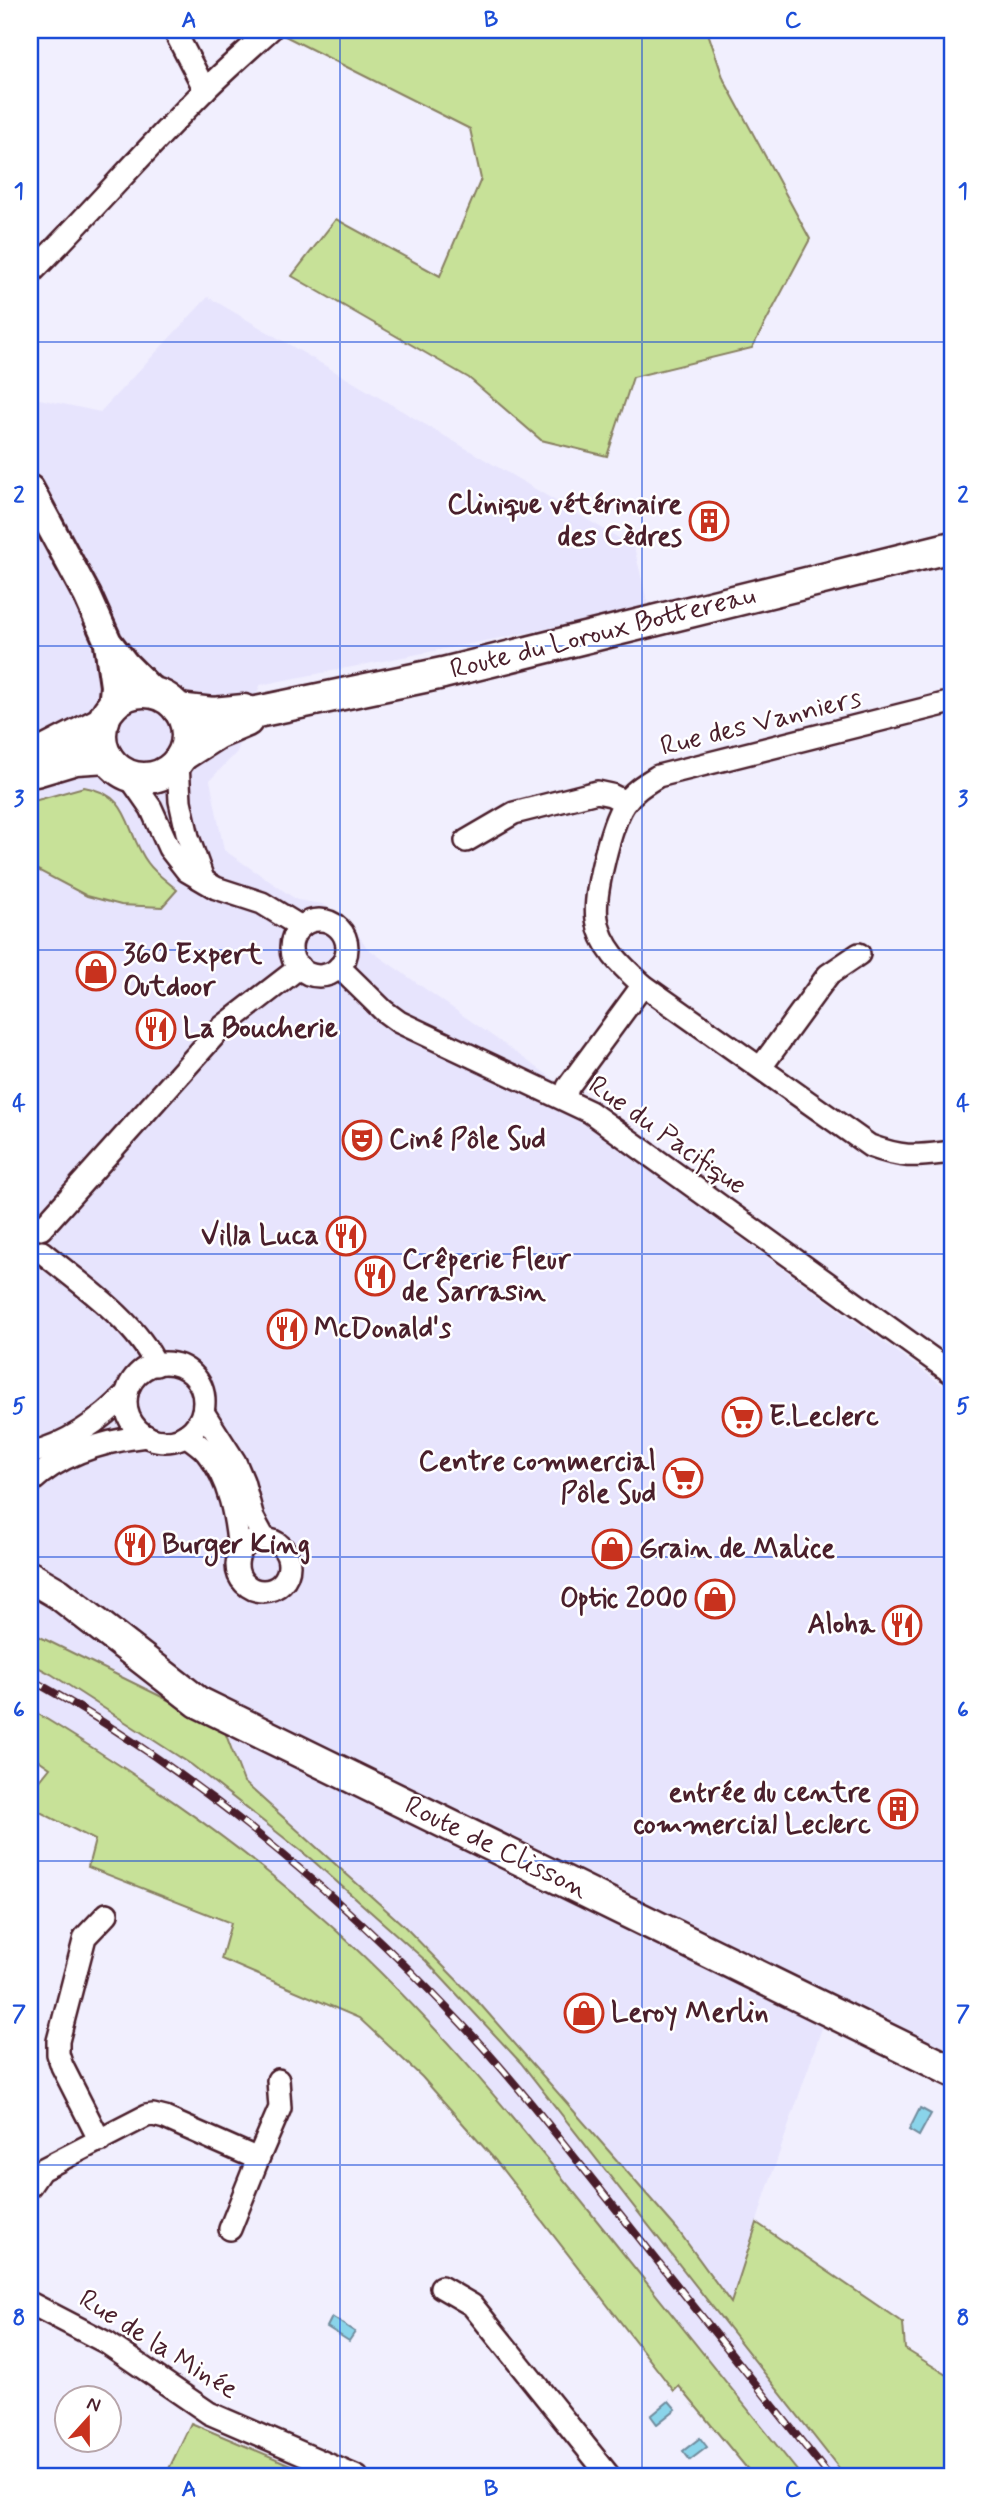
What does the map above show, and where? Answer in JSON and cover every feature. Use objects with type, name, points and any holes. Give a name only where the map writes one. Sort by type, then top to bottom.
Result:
[{"type":"main road","name":"Route du Loroux Bottereau","points":[[167,701],[213,713],[244,710],[252,713],[443,673],[952,547]]},
{"type":"main road","points":[[30,759],[108,714],[131,695],[167,701],[187,732],[180,759],[170,770],[149,778],[118,766],[76,759],[30,772]]},
{"type":"main road","name":"Route du Loroux Bottereau","points":[[180,759],[216,734],[247,721],[252,713]]},
{"type":"main road","points":[[108,714],[102,733],[118,766]]},
{"type":"main road","name":"Route de Clisson","points":[[30,1555],[59,1594]]},
{"type":"main road","name":"Route de Clisson","points":[[30,1577],[59,1594],[198,1702],[952,2071]]},
{"type":"street","points":[[174,30],[205,90]]},
{"type":"street","points":[[30,274],[90,214],[108,191],[205,90],[270,30]]},
{"type":"street","points":[[30,489],[108,642],[125,664],[167,701]]},
{"type":"street","points":[[108,642],[114,686],[108,714]]},
{"type":"street","name":"Rue des Vanniers","points":[[952,702],[658,776],[640,787],[625,802],[614,823],[598,896],[596,919],[604,942],[617,962],[643,985],[870,1146],[897,1156],[952,1152]]},
{"type":"street","points":[[180,759],[183,813],[188,837],[203,879]]},
{"type":"street","points":[[118,766],[150,808],[177,860],[187,871],[216,888],[262,903],[301,927]]},
{"type":"street","points":[[466,841],[514,813],[597,792],[625,802]]},
{"type":"street","points":[[323,920],[340,929],[347,946],[346,957],[339,967],[334,972],[320,975],[308,973],[295,962],[293,938],[301,927],[323,920]]},
{"type":"street","points":[[761,1067],[828,975],[859,954]]},
{"type":"street","points":[[156,1364],[142,1342],[119,1317],[36,1254],[46,1238],[36,1227],[221,1028],[300,967]]},
{"type":"street","name":"Rue du Pacifique","points":[[339,967],[399,1022],[533,1087],[565,1099],[601,1120],[952,1373]]},
{"type":"street","points":[[565,1099],[568,1087],[643,985]]},
{"type":"street","points":[[30,1453],[74,1435],[109,1412],[127,1394],[137,1375],[156,1364],[178,1366],[196,1378],[204,1399],[203,1412],[186,1435],[166,1441],[146,1436],[120,1439],[88,1448],[50,1466],[30,1483]]},
{"type":"street","points":[[127,1394],[128,1413],[138,1430],[146,1436]]},
{"type":"street","points":[[186,1435],[206,1451],[220,1473],[236,1524],[239,1552],[236,1569],[243,1582],[263,1591],[277,1586],[287,1575],[288,1559],[281,1546],[264,1538],[253,1518],[235,1462],[203,1412]]},
{"type":"street","points":[[239,1552],[249,1542],[264,1538]]},
{"type":"street","points":[[100,2141],[62,2066],[58,2041],[85,1937],[107,1914]]},
{"type":"street","points":[[230,2229],[280,2108],[278,2080]]},
{"type":"street","points":[[30,2186],[41,2170],[146,2116],[153,2115],[258,2159]]},
{"type":"street","points":[[441,2287],[472,2305],[610,2477]]},
{"type":"street","name":"Rue de la Minée","points":[[30,2303],[107,2343],[209,2413],[357,2477]]},
{"type":"shaded area","points":[[208,297],[634,547],[649,609],[260,685],[237,752],[210,780],[224,850],[297,900],[322,904],[349,920],[367,948],[713,1191],[700,1208],[952,1392],[952,2086],[823,2025],[765,2195],[732,2304],[677,2229],[480,2004],[403,1925],[244,1782],[223,1727],[30,1632],[30,397],[100,412]]},
{"type":"shaded area","points":[[30,1663],[192,1765],[311,1859],[426,1961],[521,2063],[846,2477],[802,2477],[489,2088],[402,1994],[314,1910],[219,1833],[113,1759],[30,1709]]},
{"type":"green space","points":[[289,30],[707,30],[724,80],[810,239],[752,348],[633,377],[607,456],[541,440],[469,378],[292,276],[336,219],[440,276],[481,179],[470,129],[283,35]]},
{"type":"green space","points":[[84,787],[100,791],[119,806],[148,863],[177,890],[162,907],[121,905],[87,896],[30,866],[30,802]]},
{"type":"green space","points":[[30,1632],[223,1727],[244,1782],[403,1925],[480,2004],[677,2229],[731,2303],[757,2223],[903,2323],[905,2349],[952,2378],[952,2477],[846,2477],[521,2063],[426,1961],[311,1859],[192,1765],[30,1663]]},
{"type":"green space","points":[[30,1709],[104,1755],[211,1828],[313,1910],[392,1984],[465,2062],[535,2144],[802,2477],[754,2477],[679,2386],[674,2391],[495,2160],[422,2077],[359,2018],[221,1959],[231,1923],[88,1867],[95,1840],[30,1807],[30,1793],[50,1768],[30,1754]]},
{"type":"green space","points":[[191,2423],[319,2477],[165,2477]]},
{"type":"water","points":[[920,2108],[931,2114],[919,2136],[909,2130]]},
{"type":"water","points":[[332,2317],[355,2332],[349,2341],[327,2327]]},
{"type":"water","points":[[669,2401],[676,2409],[657,2424],[651,2416]]},
{"type":"water","points":[[700,2438],[707,2447],[690,2460],[683,2451]]},
{"type":"railway","points":[[30,1679],[146,1750],[202,1790],[310,1878],[411,1972],[518,2087],[830,2477]]},
{"type":"place","name":"Clinique vétérinaire des Cèdres","points":[[709,521]]},
{"type":"place","name":"360 Expert Outdoor","points":[[96,971]]},
{"type":"place","name":"La Boucherie","points":[[156,1029]]},
{"type":"place","name":"Ciné Pôle Sud","points":[[362,1140]]},
{"type":"place","name":"Villa Luca","points":[[346,1236]]},
{"type":"place","name":"Crêperie Fleur de Sarrasin","points":[[375,1276]]},
{"type":"place","name":"McDonald's","points":[[287,1329]]},
{"type":"place","name":"E.Leclerc","points":[[742,1417]]},
{"type":"place","name":"Centre commercial Pôle Sud","points":[[683,1478]]},
{"type":"place","name":"Burger King","points":[[135,1545]]},
{"type":"place","name":"Grain de Malice","points":[[612,1549]]},
{"type":"place","name":"Optic 2000","points":[[715,1599]]},
{"type":"place","name":"Aloha","points":[[902,1625]]},
{"type":"place","name":"entrée du centre commercial Leclerc","points":[[898,1809]]},
{"type":"place","name":"Leroy Merlin","points":[[584,2013]]}]
